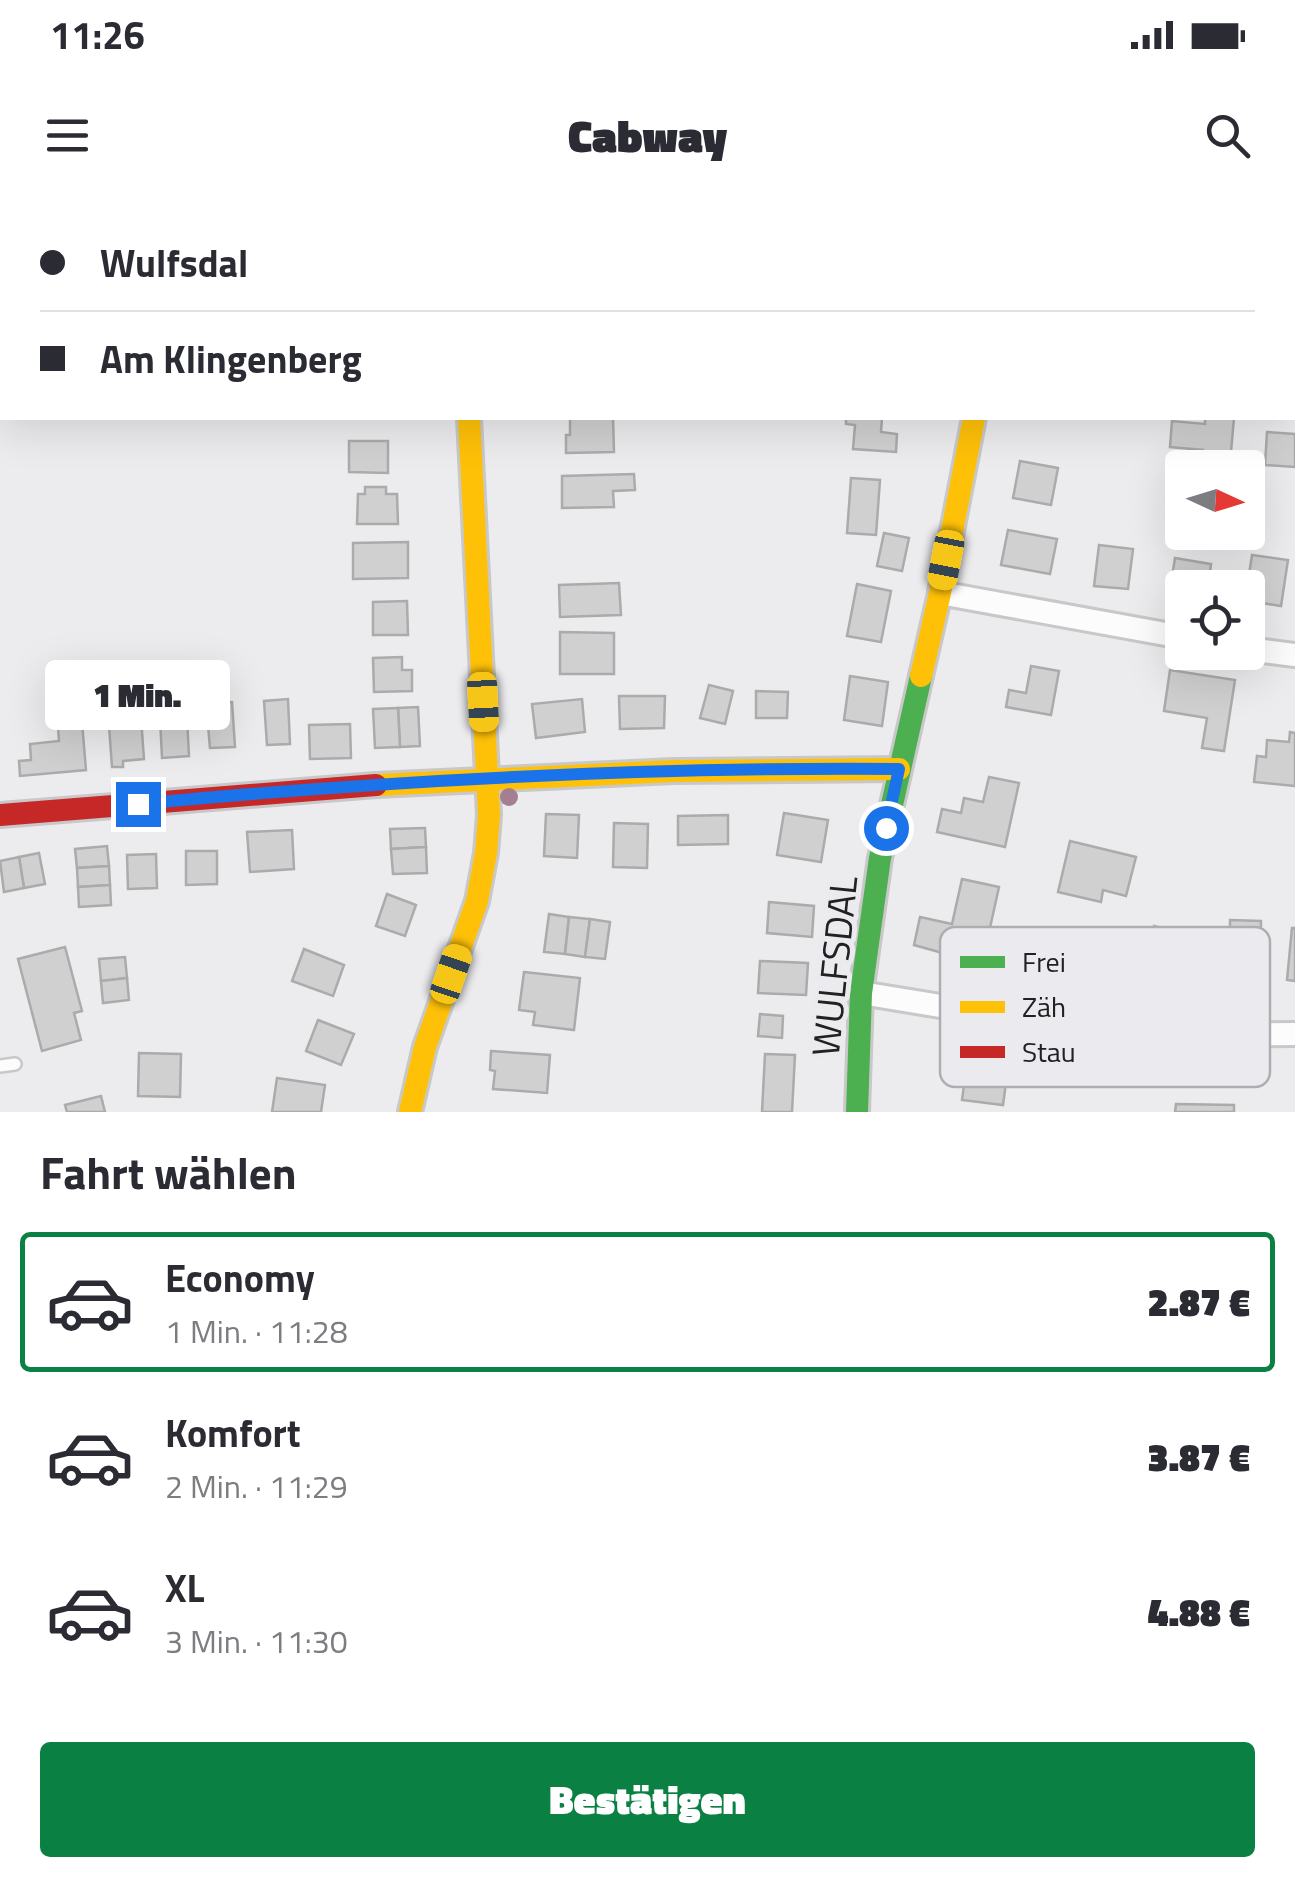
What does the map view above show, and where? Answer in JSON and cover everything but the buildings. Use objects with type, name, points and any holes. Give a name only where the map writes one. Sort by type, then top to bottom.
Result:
[{"type":"street","points":[[410,1112],[425,1047],[477,901],[486,852],[489,815],[469,420]]},
{"type":"street","name":"WULFSDAL","points":[[857,1112],[866,945],[880,858],[940,593],[974,420]]},
{"type":"street","points":[[940,593],[1165,634]]},
{"type":"street","points":[[1265,651],[1295,655]]},
{"type":"street","points":[[0,816],[486,778],[786,768],[899,769]]},
{"type":"street","points":[[862,993],[940,1006]]},
{"type":"street","points":[[1270,1034],[1295,1034]]},
{"type":"lane","points":[[0,1066],[14,1064]]},
{"type":"traffic: fast","points":[[857,1112],[861,993],[880,858],[921,676]]},
{"type":"traffic: slow","points":[[410,1112],[425,1047],[477,901],[486,853],[489,815],[469,420]]},
{"type":"traffic: slow","points":[[921,676],[974,420]]},
{"type":"traffic: slow","points":[[376,785],[674,771],[899,769]]},
{"type":"traffic: jam","points":[[0,815],[376,785]]},
{"type":"route","points":[[138,804],[486,778],[786,768],[899,769],[886,828]]}]
